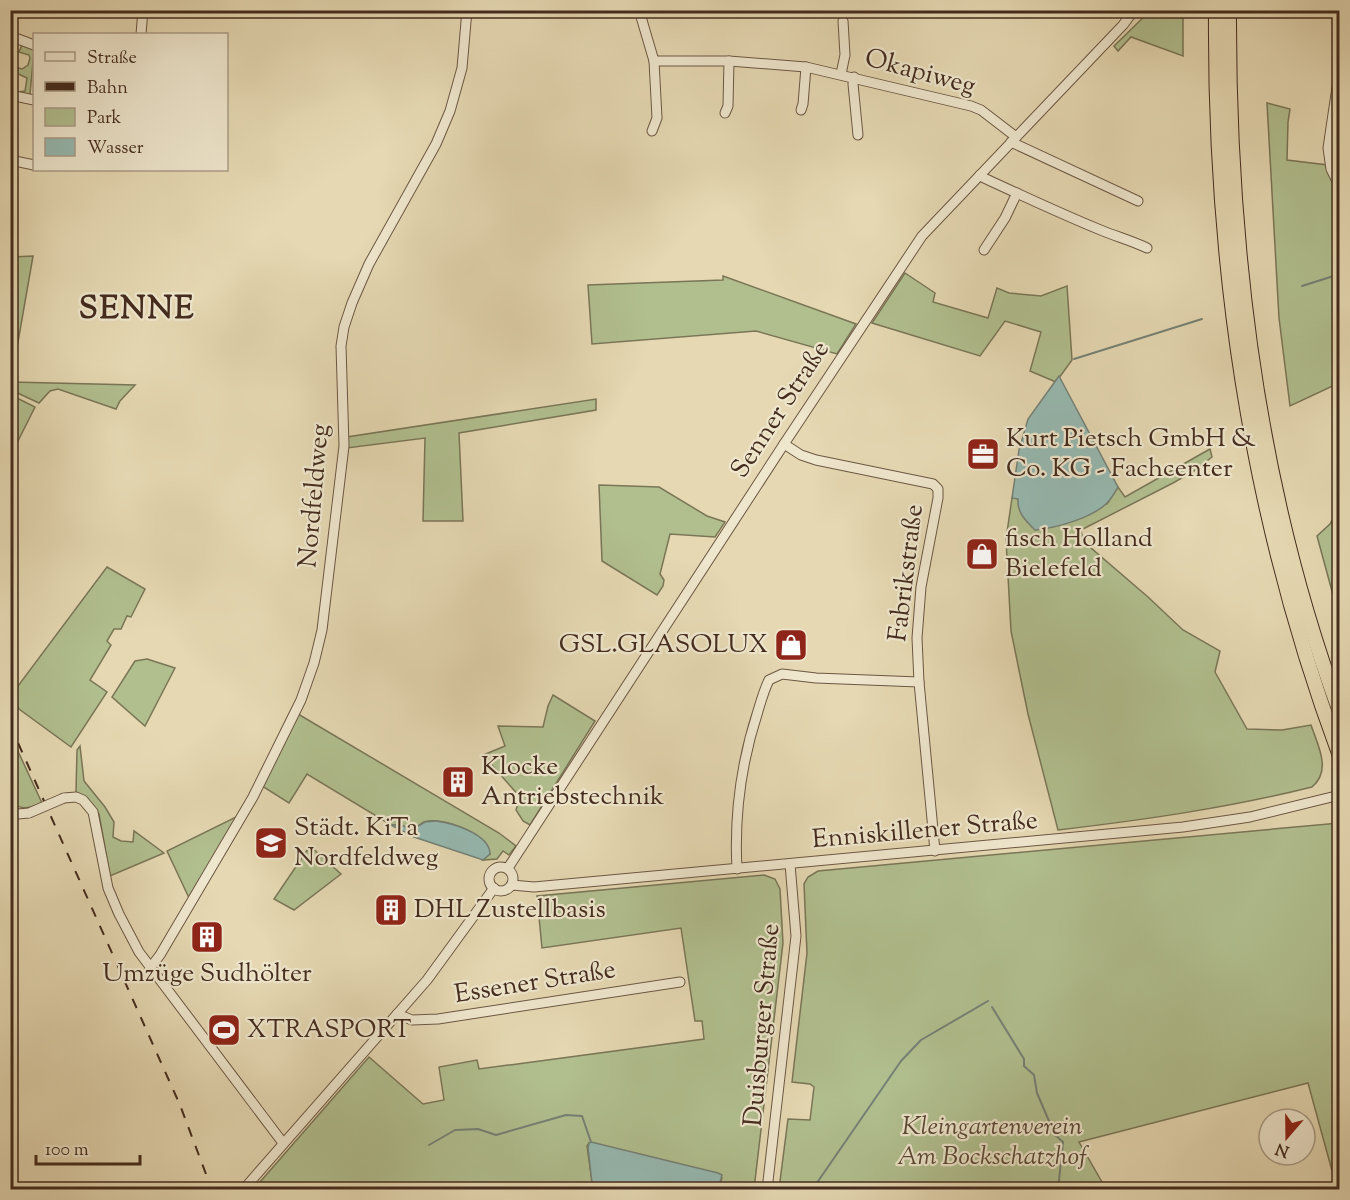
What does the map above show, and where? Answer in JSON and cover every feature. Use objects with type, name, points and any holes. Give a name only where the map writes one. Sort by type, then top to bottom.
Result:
[{"type":"highway","points":[[1216,10],[1218,147],[1239,369],[1251,437],[1278,559],[1321,706],[1340,756]]},
{"type":"highway","points":[[1229,10],[1230,98],[1236,216],[1252,368],[1263,434],[1291,556],[1308,619],[1340,712]]},
{"type":"street","points":[[141,33],[143,10]]},
{"type":"street","name":"Nordfeldweg","points":[[150,968],[244,815],[301,700],[314,663],[322,630],[344,446],[342,346],[344,327],[369,264],[436,144],[450,111],[462,68],[467,10]]},
{"type":"street","points":[[639,10],[654,61],[657,118],[652,131]]},
{"type":"street","name":"Senner Straße","points":[[508,868],[922,236],[1123,25],[1134,10]]},
{"type":"street","points":[[841,74],[845,55],[843,21]]},
{"type":"street","points":[[10,36],[33,45]]},
{"type":"street","name":"Okapiweg","points":[[654,61],[729,61],[806,67],[976,108],[1013,140],[1138,201]]},
{"type":"street","points":[[725,113],[728,106],[729,61]]},
{"type":"street","points":[[801,110],[806,67]]},
{"type":"street","points":[[1340,67],[1328,148],[1331,169],[1340,187]]},
{"type":"street","points":[[854,77],[858,135]]},
{"type":"street","points":[[10,95],[33,100]]},
{"type":"street","points":[[10,160],[33,165]]},
{"type":"street","points":[[980,175],[1147,248]]},
{"type":"street","points":[[984,250],[1005,218],[1017,193]]},
{"type":"street","name":"Fabrikstraße","points":[[784,444],[816,460],[933,484],[938,489],[918,615],[919,682],[935,851]]},
{"type":"street","points":[[737,868],[739,789],[750,734],[769,680],[782,674],[816,678],[919,682]]},
{"type":"street","name":"Enniskillener Straße","points":[[512,885],[528,887],[1127,833],[1224,822],[1278,811],[1337,795]]},
{"type":"street","points":[[10,811],[18,814],[29,813],[64,798],[72,797],[83,800],[93,812],[108,888],[132,940],[150,968],[283,1143]]},
{"type":"street","name":"Duisburger Straße","points":[[767,1190],[795,950],[796,926],[790,864]]},
{"type":"street","points":[[498,867],[508,868],[513,875],[512,885],[504,890],[494,888],[490,883],[490,873],[498,867]]},
{"type":"street","points":[[243,1190],[448,953],[494,888]]},
{"type":"street","name":"Essener Straße","points":[[397,1014],[412,1020],[438,1019],[680,982]]},
{"type":"green space","points":[[1150,11],[1183,11],[1183,56],[1131,37],[1118,51],[1114,46]]},
{"type":"green space","points":[[22,45],[33,50],[28,96],[19,94],[25,91],[27,78],[12,71],[11,75],[11,66],[22,69],[28,65],[29,55],[19,52]]},
{"type":"green space","points":[[1339,84],[1339,179],[1331,159]]},
{"type":"green space","points":[[1267,103],[1290,109],[1287,160],[1328,165],[1339,193],[1339,383],[1290,406],[1279,318]]},
{"type":"green space","points":[[33,256],[11,382],[11,257]]},
{"type":"green space","points":[[905,273],[935,293],[933,302],[988,318],[997,288],[1009,293],[1041,296],[1067,286],[1072,360],[1056,382],[1030,371],[1041,332],[1005,321],[980,356],[872,323]]},
{"type":"green space","points":[[723,276],[856,324],[837,354],[756,331],[592,344],[588,285],[723,280]]},
{"type":"green space","points":[[11,382],[135,385],[120,401],[116,409],[58,389],[50,391],[39,403],[11,390]]},
{"type":"green space","points":[[11,395],[35,407],[16,445],[11,442]]},
{"type":"green space","points":[[596,399],[596,410],[459,433],[463,521],[423,521],[425,438],[347,448],[347,437]]},
{"type":"green space","points":[[1210,449],[1212,457],[1194,471],[1081,530],[1083,541],[1183,630],[1220,651],[1215,672],[1247,729],[1282,730],[1311,725],[1322,757],[1321,773],[1312,787],[1249,801],[1185,813],[1058,830],[1028,714],[1011,631],[1006,539],[1012,498],[1107,504],[1118,487],[1125,497]]},
{"type":"green space","points":[[599,485],[659,487],[707,516],[725,522],[715,537],[670,534],[660,574],[664,580],[663,586],[657,595],[602,561]]},
{"type":"green space","points":[[1339,509],[1339,617],[1317,536],[1330,524]]},
{"type":"green space","points":[[107,567],[145,589],[131,617],[127,616],[121,629],[114,629],[107,641],[111,645],[90,680],[107,692],[71,747],[19,709],[12,694]]},
{"type":"green space","points":[[147,659],[175,668],[145,726],[112,697],[135,661]]},
{"type":"green space","points":[[553,695],[595,721],[530,825],[523,821],[516,810],[520,797],[483,755],[505,746],[498,726],[543,727]]},
{"type":"green space","points":[[298,714],[499,833],[516,846],[509,855],[503,851],[497,859],[483,860],[490,854],[481,840],[468,831],[453,824],[438,821],[424,822],[412,830],[401,825],[391,825],[307,774],[289,803],[262,786]]},
{"type":"green space","points":[[10,734],[42,803],[26,808],[11,802]]},
{"type":"green space","points":[[80,746],[84,781],[114,822],[113,837],[121,841],[133,842],[134,831],[164,853],[110,876],[99,814],[86,798],[76,792],[77,750]]},
{"type":"green space","points":[[242,814],[190,900],[167,851]]},
{"type":"green space","name":"Kleingartenverein Am Bockschatzhof","points":[[1339,823],[1339,1189],[1337,1189],[1317,1116],[1317,1107],[1315,1107],[1308,1083],[1079,1142],[1106,1189],[779,1189],[788,1119],[810,1120],[814,1087],[810,1084],[792,1082],[807,953],[804,884],[808,877],[818,871]]},
{"type":"green space","points":[[310,846],[341,874],[294,910],[274,899]]},
{"type":"green space","points":[[764,875],[775,879],[780,889],[783,943],[754,1189],[718,1189],[722,1178],[589,1143],[587,1146],[592,1182],[595,1185],[654,1189],[253,1190],[369,1057],[423,1104],[444,1100],[439,1067],[477,1060],[479,1069],[704,1039],[702,1021],[695,1021],[681,928],[542,948],[537,896]]},
{"type":"water","points":[[1059,376],[1118,487],[1107,503],[1083,518],[1063,525],[1035,530],[1021,513],[1018,499],[1012,498],[1019,450],[1028,419]]},
{"type":"water","points":[[436,821],[460,827],[477,835],[484,841],[490,854],[483,860],[414,837],[391,825],[401,825],[412,830],[425,822]]},
{"type":"water","points":[[591,1142],[718,1173],[722,1175],[718,1189],[654,1190],[595,1185],[592,1183],[588,1148]]},
{"type":"waterway","points":[[1302,286],[1340,274]]},
{"type":"waterway","points":[[1074,359],[1202,319]]},
{"type":"waterway","points":[[812,1190],[901,1061],[921,1040],[988,1001]]},
{"type":"waterway","points":[[992,1007],[1024,1059],[1024,1066],[1034,1075],[1037,1093],[1055,1135],[1063,1142],[1058,1190]]},
{"type":"waterway","points":[[429,1145],[455,1130],[478,1129],[496,1135],[566,1115],[582,1116],[591,1142]]},
{"type":"railway","points":[[10,725],[180,1105],[212,1190]]},
{"type":"place","name":"Kurt Pietsch GmbH & Co. KG - Fachcenter","points":[[983,454]]},
{"type":"place","name":"fisch Holland Bielefeld","points":[[982,554]]},
{"type":"place","name":"GSL.GLASOLUX","points":[[791,645]]},
{"type":"place","name":"Klocke Antriebstechnik","points":[[458,782]]},
{"type":"place","name":"Städt. KiTa Nordfeldweg","points":[[271,843]]},
{"type":"place","name":"DHL Zustellbasis","points":[[391,910]]},
{"type":"place","name":"Umzüge Sudhölter","points":[[207,937]]},
{"type":"place","name":"XTRASPORT","points":[[224,1030]]},
{"type":"district","name":"SENNE","points":[[137,310]]}]
